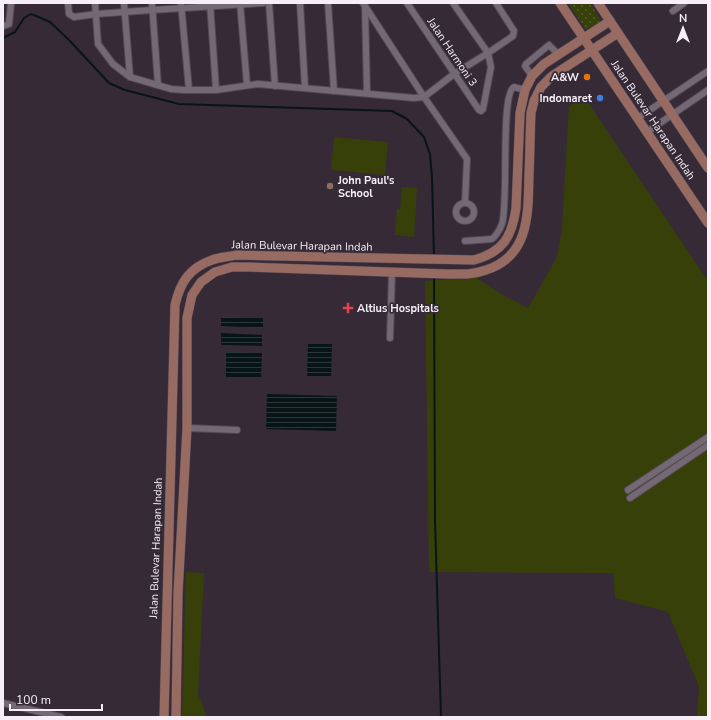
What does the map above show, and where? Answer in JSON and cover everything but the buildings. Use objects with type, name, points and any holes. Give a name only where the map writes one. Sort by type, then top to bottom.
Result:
[{"type":"street","points":[[3,26],[10,24],[11,3]]},
{"type":"street","points":[[68,3],[72,17],[125,12],[152,6],[263,3]]},
{"type":"street","points":[[95,3],[98,44],[113,64],[130,77],[171,89],[216,90],[258,84],[414,98],[424,97],[454,74],[513,36],[514,33],[496,3]]},
{"type":"street","points":[[124,3],[130,77]]},
{"type":"street","points":[[240,3],[247,85]]},
{"type":"street","points":[[269,3],[275,86]]},
{"type":"street","points":[[300,3],[305,88]]},
{"type":"street","points":[[328,3],[334,91]]},
{"type":"street","name":"Jalan Harmoni 3","points":[[408,3],[454,74],[481,111],[491,67],[488,53]]},
{"type":"street","points":[[453,3],[488,53]]},
{"type":"street","name":"Jalan Bulevar Harapan Indah","points":[[560,3],[708,223]]},
{"type":"street","name":"Jalan Bulevar Harapan Indah","points":[[598,3],[708,168]]},
{"type":"street","points":[[673,11],[684,3]]},
{"type":"street","points":[[210,5],[216,90]]},
{"type":"street","points":[[364,5],[367,93]]},
{"type":"street","points":[[364,5],[424,97],[467,159],[465,202]]},
{"type":"street","points":[[152,6],[158,85]]},
{"type":"street","points":[[182,6],[189,90]]},
{"type":"street","points":[[494,237],[502,247],[509,236],[514,223],[520,112],[525,90],[532,76],[544,64],[558,54],[610,21]]},
{"type":"street","name":"Jalan Bulevar Harapan Indah","points":[[176,717],[178,593],[187,428],[187,318],[192,295],[201,282],[215,272],[232,267],[475,274],[497,266],[513,254],[523,236],[528,214],[531,113],[534,101],[541,87],[552,76],[618,33]]},
{"type":"street","points":[[532,76],[524,66],[526,64],[549,45],[558,54]]},
{"type":"street","points":[[638,118],[664,102],[708,71]]},
{"type":"street","points":[[465,241],[487,240],[494,237],[502,226],[505,208],[506,111],[511,88],[514,86],[525,90]]},
{"type":"street","points":[[647,132],[708,90]]},
{"type":"street","points":[[506,111],[520,112]]},
{"type":"street","points":[[505,208],[516,208]]},
{"type":"street","name":"Jalan Bulevar Harapan Indah","points":[[164,717],[175,306],[178,291],[184,279],[194,269],[212,259],[236,255],[474,260],[483,258],[502,247]]},
{"type":"street","points":[[255,267],[256,256]]},
{"type":"street","points":[[351,270],[352,258]]},
{"type":"street","points":[[390,338],[392,272]]},
{"type":"street","points":[[187,428],[237,430]]},
{"type":"street","points":[[628,490],[708,437]]},
{"type":"street","points":[[630,498],[708,445]]},
{"type":"street","points":[[3,703],[61,717]]},
{"type":"green space","points":[[568,3],[590,3],[600,19],[600,22],[586,30]]},
{"type":"green space","points":[[583,95],[708,281],[708,717],[697,717],[699,687],[668,612],[615,598],[613,573],[429,572],[425,281],[475,277],[503,295],[528,308],[557,257],[562,228],[569,107]]},
{"type":"green space","points":[[334,137],[388,142],[385,175],[331,170]]},
{"type":"green space","points":[[402,187],[417,188],[414,237],[395,235],[397,209],[400,209]]},
{"type":"green space","points":[[186,572],[204,573],[198,694],[207,717],[182,717]]},
{"type":"shaded area","points":[[221,317],[263,318],[263,328],[221,326]]},
{"type":"shaded area","points":[[221,333],[262,335],[262,346],[221,345]]},
{"type":"shaded area","points":[[308,344],[332,344],[331,376],[307,376]]},
{"type":"shaded area","points":[[226,352],[262,353],[261,378],[226,377]]},
{"type":"shaded area","points":[[267,394],[337,396],[336,431],[266,429]]},
{"type":"waterway","points":[[3,38],[15,32],[24,18],[31,14],[34,15],[50,22],[109,83],[125,90],[179,104],[392,111],[407,119],[424,137],[430,154],[434,256]]},
{"type":"waterway","points":[[434,276],[435,521],[441,717]]},
{"type":"place","name":"A&W","points":[[587,77]]},
{"type":"place","name":"Indomaret","points":[[600,98]]},
{"type":"place","name":"John Paul's School","points":[[330,186]]},
{"type":"place","name":"Altius Hospitals","points":[[348,308]]}]
